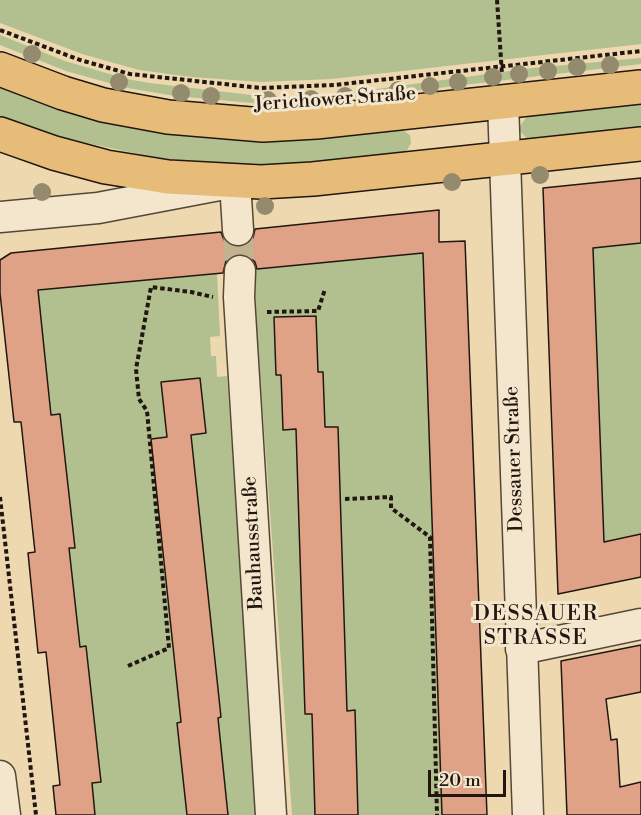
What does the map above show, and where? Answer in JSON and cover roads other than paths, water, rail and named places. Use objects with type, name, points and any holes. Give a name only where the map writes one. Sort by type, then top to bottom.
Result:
[{"type":"main road","name":"Jerichower Straße","points":[[0,69],[63,93],[103,105],[168,117],[238,124],[316,122],[641,87]]},
{"type":"main road","points":[[0,134],[64,156],[106,167],[168,177],[235,182],[313,179],[641,144]]},
{"type":"street","name":"Dessauer Straße","points":[[503,102],[528,815]]},
{"type":"street","points":[[0,217],[98,208],[235,182],[238,230]]},
{"type":"street","name":"Bauhausstraße","points":[[240,271],[229,306],[271,815]]},
{"type":"street","points":[[521,649],[641,624]]},
{"type":"street","points":[[0,776],[4,815]]},
{"type":"tunnel","points":[[238,230],[240,271]]},
{"type":"district","name":"DESSAUER STRASSE","points":[[536,627]]}]
